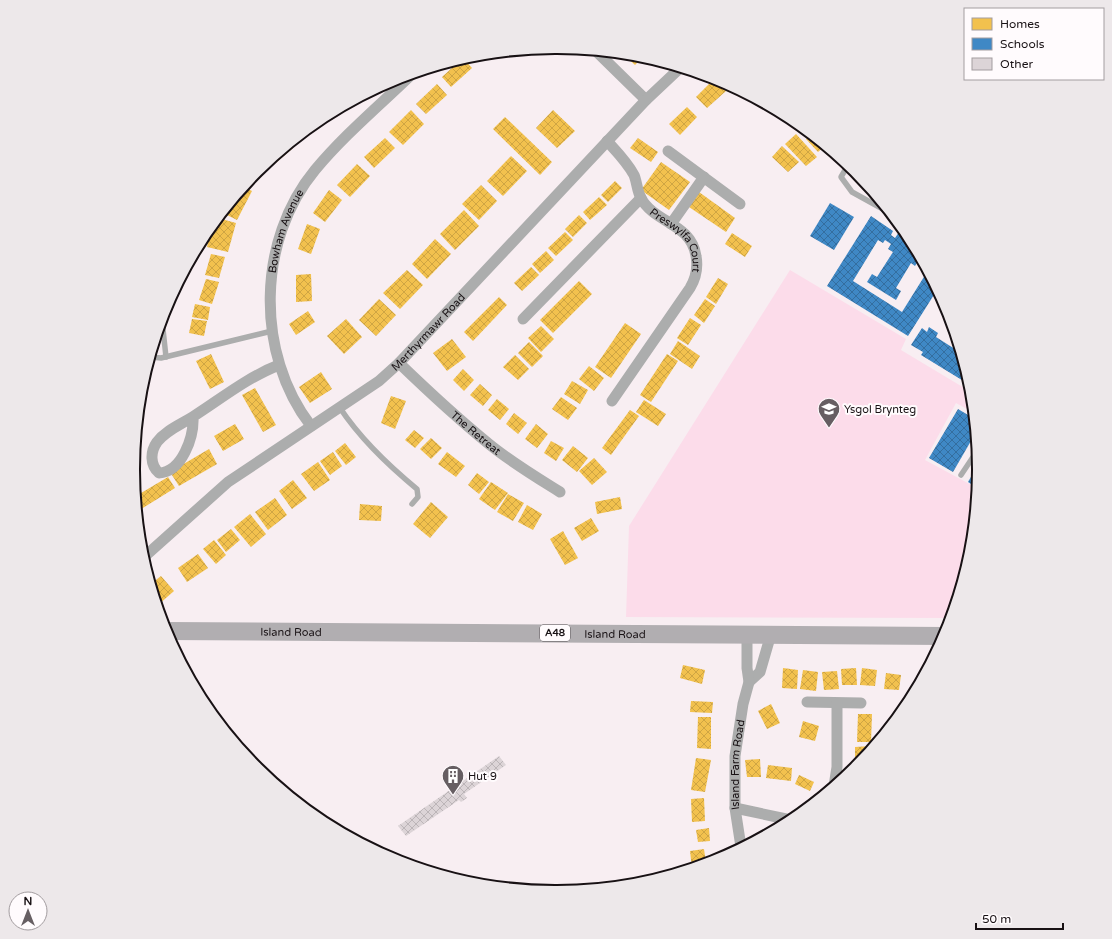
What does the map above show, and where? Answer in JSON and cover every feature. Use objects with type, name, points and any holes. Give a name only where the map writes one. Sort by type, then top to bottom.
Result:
[{"type":"main road","name":"Island Road","points":[[173,631],[937,636]]},
{"type":"street","points":[[602,57],[646,100]]},
{"type":"street","name":"Merthyrmawr Road","points":[[149,553],[228,482],[379,381],[399,363],[607,141],[646,100],[676,72]]},
{"type":"street","name":"Bowham Avenue","points":[[310,426],[299,411],[288,389],[279,365],[272,331],[270,302],[272,270],[280,234],[295,201],[315,170],[338,145],[401,84]]},
{"type":"street","name":"Preswylfa Court","points":[[607,141],[621,156],[634,176],[641,198],[650,208],[684,233],[693,246],[697,260],[696,275],[690,288],[612,401]]},
{"type":"street","points":[[668,151],[740,204]]},
{"type":"street","points":[[671,224],[704,177]]},
{"type":"street","points":[[523,318],[641,198]]},
{"type":"street","name":"The Retreat","points":[[399,363],[442,404],[489,444],[522,468],[560,492]]},
{"type":"street","points":[[193,417],[193,425],[185,453],[176,467],[170,471],[159,473],[156,470],[152,456],[158,442],[164,434],[245,383],[279,365]]},
{"type":"street","name":"Island Farm Road","points":[[740,842],[734,808],[735,756],[743,704],[749,682],[746,668],[746,634]]},
{"type":"street","name":"Island Farm Road","points":[[749,682],[760,672],[771,634]]},
{"type":"street","points":[[807,702],[837,704],[861,703]]},
{"type":"street","points":[[835,777],[837,767],[837,704]]},
{"type":"street","points":[[734,808],[782,818]]},
{"type":"lane","points":[[845,171],[841,177],[852,192],[876,205]]},
{"type":"lane","points":[[157,357],[166,356],[272,331]]},
{"type":"lane","points":[[164,334],[166,356]]},
{"type":"lane","points":[[340,408],[346,417],[379,454],[417,489],[418,497],[412,504]]},
{"type":"lane","points":[[961,475],[972,459]]},
{"type":"shaded area","name":"Ysgol Brynteg","points":[[790,270],[906,339],[901,350],[964,388],[967,409],[956,403],[925,460],[971,485],[964,551],[944,618],[626,617],[629,526]]},
{"type":"building: Homes","points":[[631,61],[638,62],[635,65]]},
{"type":"building: Homes","points":[[468,64],[472,68],[451,87],[442,77],[453,67]]},
{"type":"building: Homes","points":[[437,84],[447,95],[426,114],[416,104]]},
{"type":"building: Homes","points":[[709,84],[726,91],[707,108],[696,97]]},
{"type":"building: Homes","points":[[687,107],[697,117],[680,135],[669,124]]},
{"type":"building: Homes","points":[[411,110],[424,124],[403,145],[389,132]]},
{"type":"building: Homes","points":[[553,110],[575,131],[557,148],[536,128]]},
{"type":"building: Homes","points":[[505,117],[552,162],[540,175],[493,129]]},
{"type":"building: Homes","points":[[796,134],[817,157],[806,166],[785,144]]},
{"type":"building: Homes","points":[[385,138],[395,148],[374,168],[364,157]]},
{"type":"building: Homes","points":[[638,138],[658,152],[651,162],[630,148]]},
{"type":"building: Homes","points":[[807,138],[821,150],[818,152]]},
{"type":"building: Homes","points":[[782,146],[799,162],[788,172],[772,157]]},
{"type":"building: Homes","points":[[511,156],[527,171],[503,196],[487,181]]},
{"type":"building: Homes","points":[[661,162],[690,182],[669,210],[641,190]]},
{"type":"building: Homes","points":[[357,164],[370,176],[350,197],[337,185]]},
{"type":"building: Homes","points":[[615,181],[622,188],[608,202],[601,195]]},
{"type":"building: Homes","points":[[481,185],[497,201],[479,220],[462,204]]},
{"type":"building: Homes","points":[[250,190],[252,191],[237,220],[228,215]]},
{"type":"building: Homes","points":[[329,190],[342,200],[325,222],[313,213]]},
{"type":"building: Homes","points":[[699,192],[735,218],[726,232],[689,207]]},
{"type":"building: Homes","points":[[599,197],[607,205],[590,220],[583,212]]},
{"type":"building: Homes","points":[[464,210],[479,226],[455,250],[440,234]]},
{"type":"building: Homes","points":[[579,215],[587,223],[573,237],[565,229]]},
{"type":"building: Homes","points":[[224,220],[236,223],[228,252],[207,247]]},
{"type":"building: Homes","points":[[307,224],[320,229],[311,254],[298,249]]},
{"type":"building: Homes","points":[[565,232],[573,240],[556,256],[548,248]]},
{"type":"building: Homes","points":[[732,233],[752,246],[745,257],[725,244]]},
{"type":"building: Homes","points":[[435,239],[451,254],[427,279],[412,264]]},
{"type":"building: Homes","points":[[546,251],[554,260],[540,273],[532,264]]},
{"type":"building: Homes","points":[[211,254],[225,257],[219,278],[205,275]]},
{"type":"building: Homes","points":[[531,267],[539,275],[522,291],[514,283]]},
{"type":"building: Homes","points":[[407,270],[423,285],[400,309],[383,293]]},
{"type":"building: Homes","points":[[311,274],[312,301],[296,302],[296,275]]},
{"type":"building: Homes","points":[[718,278],[728,284],[716,304],[706,297]]},
{"type":"building: Homes","points":[[206,279],[219,282],[212,304],[199,300]]},
{"type":"building: Homes","points":[[579,281],[592,294],[553,333],[540,320]]},
{"type":"building: Homes","points":[[499,297],[507,305],[473,341],[464,332]]},
{"type":"building: Homes","points":[[379,299],[396,315],[376,336],[359,320]]},
{"type":"building: Homes","points":[[705,299],[715,306],[704,323],[694,315]]},
{"type":"building: Homes","points":[[195,304],[210,307],[208,320],[192,317]]},
{"type":"building: Homes","points":[[308,311],[315,322],[296,335],[289,324]]},
{"type":"building: Homes","points":[[690,318],[701,325],[688,345],[677,338]]},
{"type":"building: Homes","points":[[192,319],[207,321],[204,336],[189,333]]},
{"type":"building: Homes","points":[[346,319],[362,337],[344,354],[327,336]]},
{"type":"building: Homes","points":[[625,323],[641,334],[611,378],[595,367]]},
{"type":"building: Homes","points":[[541,326],[554,339],[541,352],[528,338]]},
{"type":"building: Homes","points":[[452,339],[466,357],[447,371],[433,353]]},
{"type":"building: Homes","points":[[678,341],[700,356],[692,369],[670,354]]},
{"type":"building: Homes","points":[[529,342],[543,356],[532,367],[518,353]]},
{"type":"building: Homes","points":[[211,354],[224,382],[210,389],[196,361]]},
{"type":"building: Homes","points":[[667,354],[678,361],[651,402],[640,395]]},
{"type":"building: Homes","points":[[515,355],[529,369],[518,380],[503,367]]},
{"type":"building: Homes","points":[[589,366],[604,378],[594,391],[579,379]]},
{"type":"building: Homes","points":[[463,369],[474,380],[464,391],[453,380]]},
{"type":"building: Homes","points":[[321,372],[332,389],[310,403],[299,387]]},
{"type":"building: Homes","points":[[572,381],[588,390],[580,404],[564,394]]},
{"type":"building: Homes","points":[[480,384],[492,395],[483,406],[470,395]]},
{"type":"building: Homes","points":[[255,388],[276,425],[263,432],[242,395]]},
{"type":"building: Homes","points":[[391,396],[406,401],[395,429],[381,423]]},
{"type":"building: Homes","points":[[561,397],[577,408],[568,420],[552,409]]},
{"type":"building: Homes","points":[[497,399],[509,409],[500,420],[488,410]]},
{"type":"building: Homes","points":[[644,400],[666,414],[658,426],[636,412]]},
{"type":"building: Homes","points":[[630,410],[639,416],[611,455],[602,448]]},
{"type":"building: Homes","points":[[514,413],[527,423],[518,434],[506,424]]},
{"type":"building: Homes","points":[[235,424],[244,439],[223,451],[214,436]]},
{"type":"building: Homes","points":[[536,424],[548,434],[537,448],[525,439]]},
{"type":"building: Homes","points":[[414,430],[424,438],[415,448],[405,440]]},
{"type":"building: Homes","points":[[431,438],[442,448],[431,459],[420,449]]},
{"type":"building: Homes","points":[[551,441],[564,448],[556,461],[544,453]]},
{"type":"building: Homes","points":[[345,443],[356,457],[346,465],[335,451]]},
{"type":"building: Homes","points":[[573,446],[588,458],[577,472],[562,460]]},
{"type":"building: Homes","points":[[209,449],[217,464],[179,486],[170,472]]},
{"type":"building: Homes","points":[[333,452],[342,466],[330,475],[320,461]]},
{"type":"building: Homes","points":[[447,452],[465,466],[456,477],[438,464]]},
{"type":"building: Homes","points":[[594,458],[607,472],[592,485],[579,471]]},
{"type":"building: Homes","points":[[318,462],[330,480],[314,491],[301,474]]},
{"type":"building: Homes","points":[[477,473],[489,482],[479,494],[468,485]]},
{"type":"building: Homes","points":[[168,477],[175,488],[142,508],[141,493]]},
{"type":"building: Homes","points":[[293,480],[307,498],[292,509],[279,491]]},
{"type":"building: Homes","points":[[491,482],[508,493],[495,510],[479,499]]},
{"type":"building: Homes","points":[[508,494],[524,503],[513,521],[497,512]]},
{"type":"building: Homes","points":[[620,497],[622,509],[597,514],[595,502]]},
{"type":"building: Homes","points":[[275,498],[287,515],[268,530],[255,512]]},
{"type":"building: Homes","points":[[431,502],[448,517],[430,538],[413,524]]},
{"type":"building: Homes","points":[[360,504],[382,506],[381,521],[359,520]]},
{"type":"building: Homes","points":[[527,505],[542,514],[533,530],[518,522]]},
{"type":"building: Homes","points":[[250,514],[266,534],[251,547],[234,527]]},
{"type":"building: Homes","points":[[591,518],[599,531],[582,541],[574,528]]},
{"type":"building: Homes","points":[[231,529],[240,540],[226,552],[217,540]]},
{"type":"building: Homes","points":[[563,531],[578,558],[565,565],[550,539]]},
{"type":"building: Homes","points":[[214,540],[226,555],[216,564],[203,549]]},
{"type":"building: Homes","points":[[198,554],[208,568],[187,582],[178,568]]},
{"type":"building: Homes","points":[[161,576],[174,591],[162,601],[156,580]]},
{"type":"building: Homes","points":[[683,665],[705,670],[702,684],[680,678]]},
{"type":"building: Homes","points":[[783,668],[798,670],[797,689],[782,688]]},
{"type":"building: Homes","points":[[856,668],[857,685],[842,685],[841,669]]},
{"type":"building: Homes","points":[[862,668],[877,670],[875,686],[860,685]]},
{"type":"building: Homes","points":[[803,670],[818,672],[816,691],[800,689]]},
{"type":"building: Homes","points":[[837,671],[839,689],[824,690],[822,672]]},
{"type":"building: Homes","points":[[886,673],[901,675],[899,690],[884,689]]},
{"type":"building: Homes","points":[[691,701],[713,702],[712,713],[690,712]]},
{"type":"building: Homes","points":[[771,704],[780,723],[767,729],[758,711]]},
{"type":"building: Homes","points":[[858,714],[872,714],[871,739],[869,742],[857,742]]},
{"type":"building: Homes","points":[[698,717],[711,717],[711,749],[697,748]]},
{"type":"building: Homes","points":[[803,721],[819,726],[815,741],[799,737]]},
{"type":"building: Homes","points":[[865,746],[855,757],[855,747]]},
{"type":"building: Homes","points":[[696,758],[711,760],[705,792],[691,790]]},
{"type":"building: Homes","points":[[760,759],[761,777],[747,777],[745,760]]},
{"type":"building: Homes","points":[[768,765],[792,768],[791,781],[766,778]]},
{"type":"building: Homes","points":[[799,775],[814,782],[810,791],[795,784]]},
{"type":"building: Homes","points":[[704,798],[705,821],[692,822],[691,799]]},
{"type":"building: Homes","points":[[709,828],[710,841],[698,842],[696,830]]},
{"type":"building: Homes","points":[[704,849],[705,857],[691,862],[690,851]]},
{"type":"building: Schools","points":[[830,203],[854,217],[834,250],[810,236]]},
{"type":"building: Schools","points":[[871,216],[893,231],[891,235],[895,238],[898,234],[917,263],[915,266],[911,263],[896,288],[901,291],[896,300],[867,282],[872,274],[877,277],[893,252],[888,249],[891,244],[885,240],[883,243],[878,240],[853,281],[902,312],[924,277],[933,296],[908,336],[827,286]]},
{"type":"building: Schools","points":[[929,327],[938,333],[936,337],[953,348],[962,380],[921,355],[923,352],[911,345],[922,328],[927,332]]},
{"type":"building: Schools","points":[[958,409],[968,415],[971,441],[953,472],[929,458]]},
{"type":"building: Schools","points":[[972,476],[971,484],[968,482]]},
{"type":"building: Other","name":"Hut 9","points":[[499,756],[506,765],[464,794],[467,798],[461,802],[459,800],[406,836],[398,826]]},
{"type":"place","name":"Ysgol Brynteg","points":[[829,428]]},
{"type":"place","name":"Hut 9","points":[[453,796]]}]
